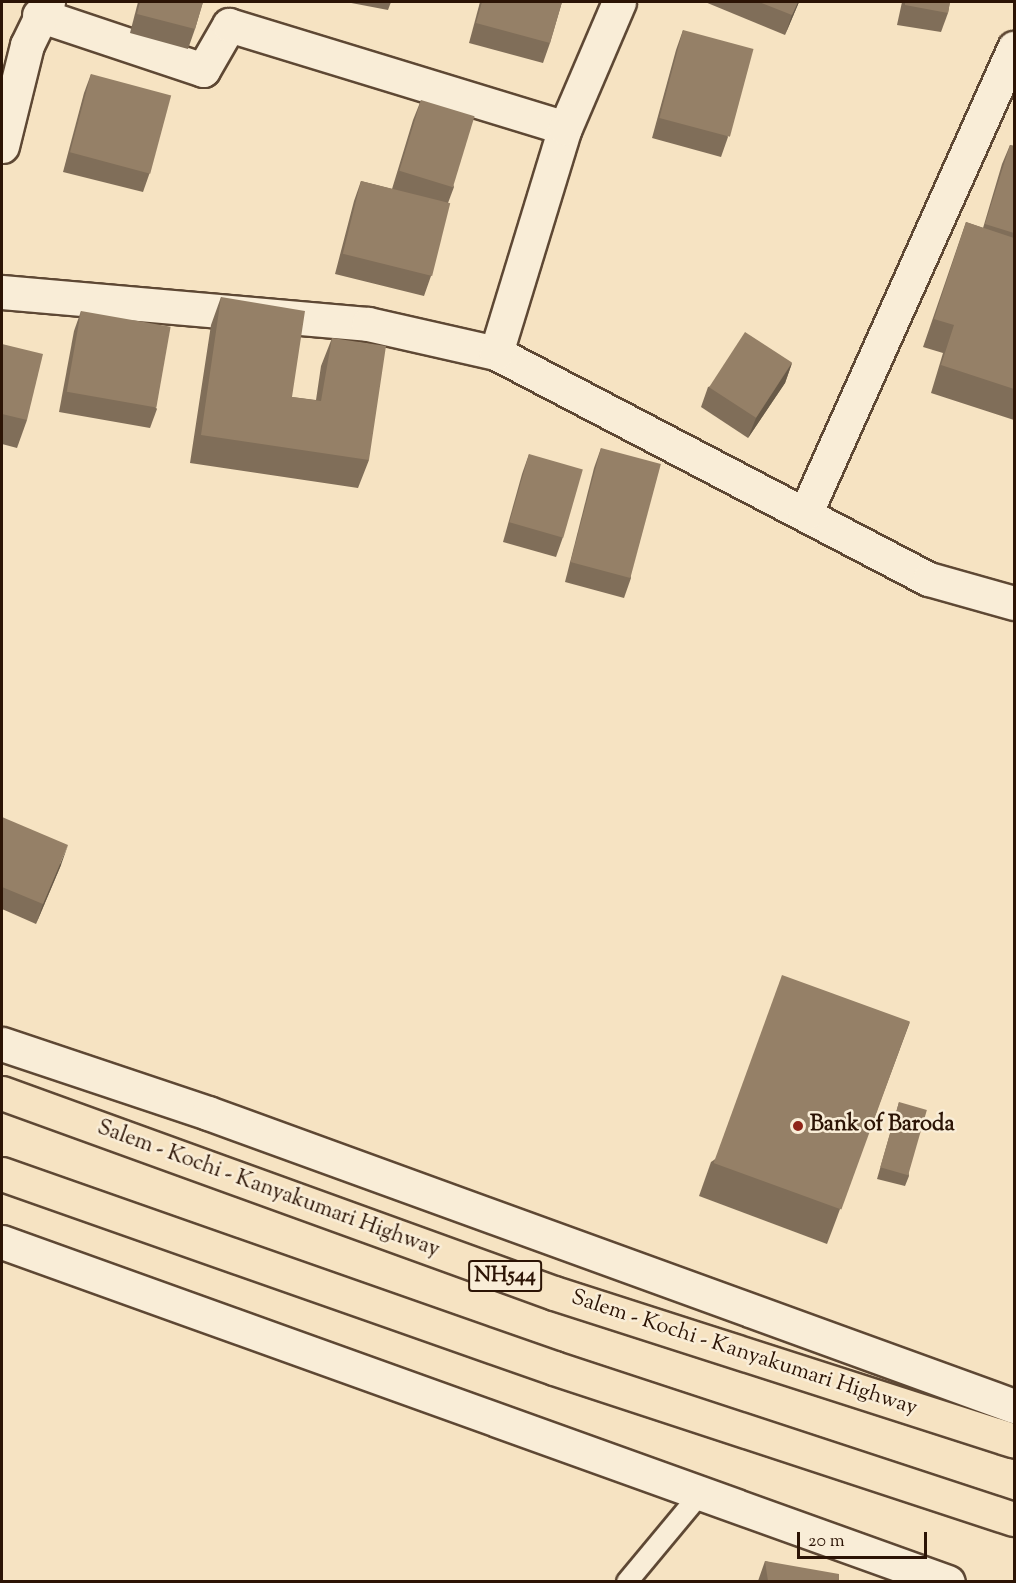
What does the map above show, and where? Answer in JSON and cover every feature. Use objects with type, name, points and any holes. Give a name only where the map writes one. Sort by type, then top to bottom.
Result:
[{"type":"highway","name":"Salem - Kochi - Kanyakumari Highway","points":[[2,1093],[554,1293],[1014,1441]]},
{"type":"highway","points":[[2,1174],[554,1368],[1014,1519]]},
{"type":"street","points":[[496,352],[565,128],[619,2]]},
{"type":"street","points":[[2,146],[27,45],[43,8],[203,70],[229,25],[565,128]]},
{"type":"street","points":[[805,514],[1014,48]]},
{"type":"street","points":[[2,292],[368,324],[496,352],[929,579],[1014,603]]},
{"type":"street","points":[[2,1044],[208,1113],[1014,1406]]},
{"type":"street","points":[[2,1242],[948,1581]]},
{"type":"lane","points":[[627,1581],[701,1494]]},
{"type":"building","points":[[140,2],[203,2],[195,29],[137,14]]},
{"type":"building","points":[[482,2],[562,2],[550,43],[476,23]]},
{"type":"building","points":[[759,2],[798,2],[792,15]]},
{"type":"building","points":[[905,2],[950,2],[948,13],[905,5]]},
{"type":"building","points":[[683,30],[754,49],[730,137],[659,118]]},
{"type":"building","points":[[91,74],[171,95],[150,174],[70,152]]},
{"type":"building","points":[[421,100],[475,116],[453,187],[399,171]]},
{"type":"building","points":[[1010,145],[1014,146],[1014,233],[985,224]]},
{"type":"building","points":[[361,181],[450,203],[432,276],[343,254]]},
{"type":"building","points":[[966,222],[1014,238],[1014,389],[941,365],[954,325],[934,319]]},
{"type":"building","points":[[221,297],[305,311],[292,397],[321,401],[332,338],[386,346],[369,460],[201,435]]},
{"type":"building","points":[[81,311],[171,327],[156,408],[67,392]]},
{"type":"building","points":[[745,332],[792,362],[756,418],[709,387]]},
{"type":"building","points":[[2,344],[43,354],[27,420],[2,414]]},
{"type":"building","points":[[601,448],[661,464],[630,578],[570,562]]},
{"type":"building","points":[[529,454],[583,469],[563,538],[509,522]]},
{"type":"building","points":[[2,817],[68,845],[43,904],[2,887]]},
{"type":"building","name":"Bank of Baroda","points":[[782,975],[910,1022],[841,1209],[714,1163]]},
{"type":"building","points":[[899,1102],[927,1110],[908,1175],[880,1167]]},
{"type":"building","points":[[765,1561],[839,1574],[839,1581],[768,1581]]},
{"type":"place","name":"Bank of Baroda","points":[[798,1126]]}]
